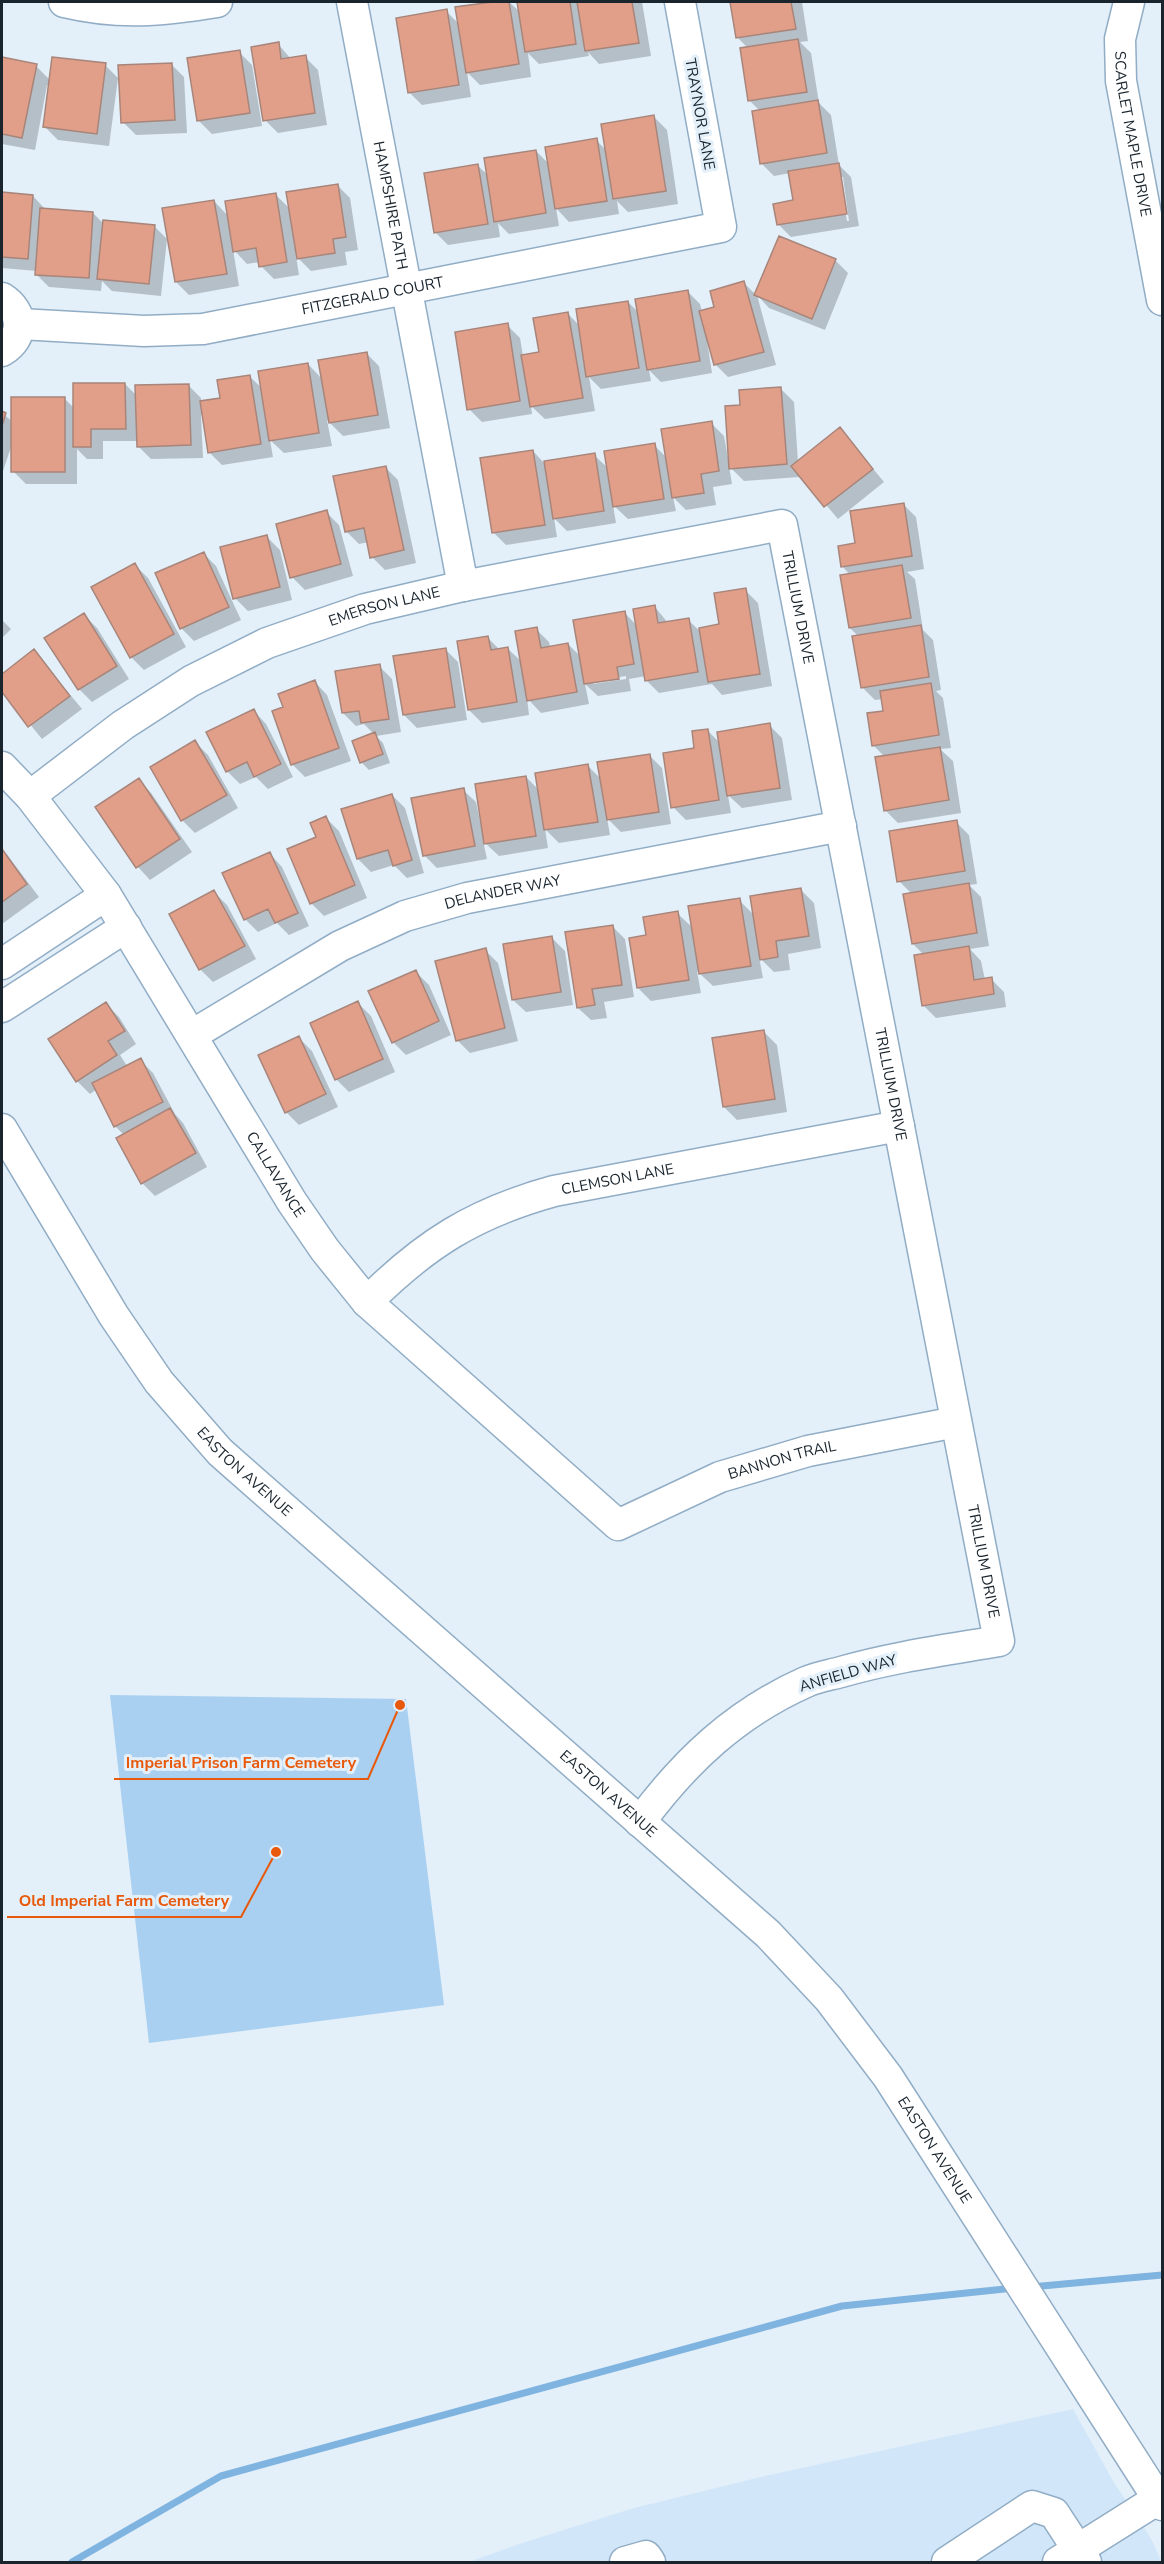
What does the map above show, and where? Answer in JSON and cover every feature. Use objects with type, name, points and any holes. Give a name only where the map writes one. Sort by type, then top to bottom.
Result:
[{"type":"street","points":[[64,2],[123,11],[168,10],[217,2]]},
{"type":"street","name":"HAMPSHIRE PATH","points":[[352,2],[463,586]]},
{"type":"street","name":"TRAYNOR LANE","points":[[680,2],[721,227]]},
{"type":"street","name":"SCARLET MAPLE DRIVE","points":[[1128,2],[1120,39],[1119,66],[1152,182],[1162,300]]},
{"type":"street","name":"FITZGERALD COURT","points":[[20,324],[144,331],[203,329],[721,227]]},
{"type":"street","points":[[2,298],[11,304],[20,324],[18,335],[12,344],[2,351]]},
{"type":"street","name":"EMERSON LANE","points":[[30,796],[123,725],[191,681],[267,643],[365,609],[463,586],[782,525]]},
{"type":"street","name":"TRILLIUM DRIVE","points":[[782,525],[999,1641]]},
{"type":"street","name":"CALLAVANCE","points":[[2,767],[30,796],[106,895],[292,1202],[325,1250],[367,1302],[618,1525]]},
{"type":"street","name":"DELANDER WAY","points":[[192,1035],[340,946],[405,916],[467,898],[841,826]]},
{"type":"street","points":[[2,964],[106,895]]},
{"type":"street","points":[[2,1007],[126,927]]},
{"type":"street","name":"CLEMSON LANE","points":[[367,1302],[395,1274],[427,1248],[471,1221],[513,1203],[554,1191],[899,1126]]},
{"type":"street","name":"EASTON AVENUE","points":[[2,1129],[114,1316],[159,1382],[220,1452],[768,1934],[829,1999],[888,2077],[1080,2377],[1157,2486]]},
{"type":"street","name":"BANNON TRAIL","points":[[618,1525],[720,1477],[808,1451],[956,1422]]},
{"type":"street","name":"ANFIELD WAY","points":[[640,1822],[669,1783],[710,1743],[756,1707],[808,1681],[873,1663],[999,1641]]},
{"type":"street","points":[[946,2562],[1032,2506],[1054,2513],[1073,2558],[1157,2486]]},
{"type":"street","points":[[625,2562],[646,2556],[650,2562]]},
{"type":"shaded area","points":[[110,1695],[406,1699],[444,2005],[149,2043]]},
{"type":"shaded area","points":[[1073,2409],[1113,2481],[1150,2537],[1162,2562],[469,2562],[634,2508],[765,2476]]},
{"type":"building","points":[[509,2],[519,64],[466,73],[455,7]]},
{"type":"building","points":[[517,2],[570,2],[576,44],[525,52]]},
{"type":"building","points":[[577,2],[632,2],[639,43],[585,51]]},
{"type":"building","points":[[730,2],[791,2],[796,29],[736,38]]},
{"type":"building","points":[[447,9],[459,85],[408,93],[396,18]]},
{"type":"building","points":[[798,39],[807,92],[748,101],[740,48]]},
{"type":"building","points":[[279,42],[281,59],[306,55],[315,113],[263,121],[251,47]]},
{"type":"building","points":[[240,50],[250,113],[197,121],[187,58]]},
{"type":"building","points":[[2,57],[37,64],[22,138],[2,134]]},
{"type":"building","points":[[52,57],[106,63],[97,134],[43,127]]},
{"type":"building","points":[[172,63],[175,120],[121,123],[118,65]]},
{"type":"building","points":[[818,100],[827,153],[760,164],[752,111]]},
{"type":"building","points":[[654,115],[666,191],[613,199],[601,124]]},
{"type":"building","points":[[597,138],[607,201],[555,209],[545,147]]},
{"type":"building","points":[[536,150],[546,213],[494,222],[484,158]]},
{"type":"building","points":[[839,163],[847,214],[777,225],[773,204],[793,200],[788,171]]},
{"type":"building","points":[[478,164],[488,224],[434,233],[424,173]]},
{"type":"building","points":[[338,184],[346,237],[333,239],[335,253],[297,259],[286,192]]},
{"type":"building","points":[[2,192],[33,195],[28,259],[2,257]]},
{"type":"building","points":[[276,193],[287,262],[259,267],[256,248],[233,252],[225,201]]},
{"type":"building","points":[[214,200],[227,274],[175,282],[162,208]]},
{"type":"building","points":[[40,208],[93,212],[89,278],[35,275]]},
{"type":"building","points":[[103,220],[155,225],[149,284],[97,279]]},
{"type":"building","points":[[779,236],[836,259],[812,319],[754,295]]},
{"type":"building","points":[[744,281],[764,352],[714,365],[699,311],[714,307],[710,291]]},
{"type":"building","points":[[688,290],[700,361],[647,370],[635,299]]},
{"type":"building","points":[[628,301],[639,368],[586,377],[576,309]]},
{"type":"building","points":[[568,312],[583,398],[530,407],[521,355],[539,352],[533,318]]},
{"type":"building","points":[[508,323],[520,401],[467,410],[455,332]]},
{"type":"building","points":[[367,352],[378,415],[329,423],[318,360]]},
{"type":"building","points":[[308,363],[319,433],[269,441],[258,371]]},
{"type":"building","points":[[250,375],[261,444],[208,453],[200,401],[220,398],[217,380]]},
{"type":"building","points":[[73,383],[125,383],[126,429],[91,429],[91,447],[73,447]]},
{"type":"building","points":[[189,384],[191,445],[137,447],[135,385]]},
{"type":"building","points":[[781,387],[787,464],[729,469],[725,406],[740,405],[739,390]]},
{"type":"building","points":[[11,397],[65,397],[65,472],[11,472]]},
{"type":"building","points":[[2,411],[6,413],[2,426]]},
{"type":"building","points":[[712,421],[719,471],[701,474],[704,493],[672,498],[661,429]]},
{"type":"building","points":[[840,427],[873,469],[824,507],[791,466]]},
{"type":"building","points":[[655,443],[664,499],[613,507],[604,451]]},
{"type":"building","points":[[533,450],[545,525],[492,533],[480,458]]},
{"type":"building","points":[[595,453],[604,511],[553,519],[544,461]]},
{"type":"building","points":[[386,466],[404,550],[370,558],[364,528],[345,532],[333,476]]},
{"type":"building","points":[[904,503],[912,556],[841,567],[838,546],[855,543],[850,511]]},
{"type":"building","points":[[327,510],[341,564],[290,578],[276,524]]},
{"type":"building","points":[[267,535],[280,587],[233,599],[220,547]]},
{"type":"building","points":[[204,552],[229,607],[180,629],[155,573]]},
{"type":"building","points":[[135,563],[174,634],[130,658],[91,587]]},
{"type":"building","points":[[902,565],[911,618],[849,628],[840,575]]},
{"type":"building","points":[[746,588],[760,674],[708,682],[699,628],[719,624],[714,593]]},
{"type":"building","points":[[655,605],[658,623],[689,618],[698,672],[645,681],[633,609]]},
{"type":"building","points":[[625,611],[634,664],[617,667],[619,679],[584,684],[573,620]]},
{"type":"building","points":[[84,613],[117,666],[78,690],[44,638]]},
{"type":"building","points":[[921,625],[929,677],[861,688],[852,636]]},
{"type":"building","points":[[537,627],[541,648],[568,643],[577,692],[527,701],[515,631]]},
{"type":"building","points":[[488,636],[491,650],[508,647],[517,702],[468,710],[457,641]]},
{"type":"building","points":[[446,648],[455,707],[403,715],[393,656]]},
{"type":"building","points":[[34,649],[70,696],[28,727],[2,692],[2,674]]},
{"type":"building","points":[[380,664],[389,719],[361,723],[359,711],[342,713],[335,671]]},
{"type":"building","points":[[315,680],[339,748],[291,765],[272,711],[283,707],[278,694]]},
{"type":"building","points":[[931,683],[939,735],[872,746],[867,713],[883,711],[880,691]]},
{"type":"building","points":[[254,709],[281,764],[254,777],[247,762],[226,772],[206,732]]},
{"type":"building","points":[[770,723],[780,788],[727,796],[717,732]]},
{"type":"building","points":[[708,729],[719,800],[671,808],[663,753],[694,748],[692,731]]},
{"type":"building","points":[[375,732],[383,754],[360,763],[352,741]]},
{"type":"building","points":[[195,740],[227,795],[181,821],[150,767]]},
{"type":"building","points":[[940,747],[949,800],[884,811],[875,757]]},
{"type":"building","points":[[650,754],[659,812],[607,820],[597,762]]},
{"type":"building","points":[[588,764],[598,822],[544,830],[535,773]]},
{"type":"building","points":[[526,776],[536,836],[484,844],[475,784]]},
{"type":"building","points":[[139,778],[180,839],[136,868],[95,807]]},
{"type":"building","points":[[464,788],[475,846],[423,856],[411,798]]},
{"type":"building","points":[[392,794],[412,860],[393,866],[388,850],[357,859],[341,809]]},
{"type":"building","points":[[326,816],[355,885],[310,904],[287,849],[316,837],[310,823]]},
{"type":"building","points":[[957,820],[965,871],[897,882],[889,831]]},
{"type":"building","points":[[2,849],[27,884],[2,902]]},
{"type":"building","points":[[270,852],[298,913],[275,923],[268,909],[244,920],[222,873]]},
{"type":"building","points":[[969,883],[977,933],[912,944],[903,894]]},
{"type":"building","points":[[801,888],[809,936],[776,941],[778,957],[760,960],[750,896]]},
{"type":"building","points":[[214,890],[245,946],[199,970],[169,914]]},
{"type":"building","points":[[740,898],[751,966],[699,974],[688,906]]},
{"type":"building","points":[[678,911],[689,980],[637,988],[629,938],[646,935],[643,917]]},
{"type":"building","points":[[613,925],[622,985],[592,989],[595,1005],[577,1008],[565,932]]},
{"type":"building","points":[[552,936],[561,992],[512,1000],[503,944]]},
{"type":"building","points":[[969,946],[974,980],[992,977],[994,994],[922,1006],[914,955]]},
{"type":"building","points":[[486,948],[505,1028],[456,1041],[435,961]]},
{"type":"building","points":[[416,970],[439,1021],[392,1043],[368,991]]},
{"type":"building","points":[[358,1001],[383,1059],[335,1080],[310,1023]]},
{"type":"building","points":[[106,1002],[125,1031],[108,1041],[117,1055],[76,1082],[48,1039]]},
{"type":"building","points":[[764,1030],[775,1099],[723,1107],[712,1038]]},
{"type":"building","points":[[299,1036],[326,1094],[285,1113],[258,1055]]},
{"type":"building","points":[[141,1058],[163,1102],[114,1127],[92,1083]]},
{"type":"building","points":[[170,1108],[196,1153],[141,1184],[116,1138]]},
{"type":"waterway","points":[[1031,2287],[1162,2275]]},
{"type":"waterway","points":[[72,2562],[221,2476],[842,2306],[1014,2288]]},
{"type":"place","name":"Imperial Prison Farm Cemetery","points":[[400,1705]]},
{"type":"place","name":"Old Imperial Farm Cemetery","points":[[276,1852]]}]
